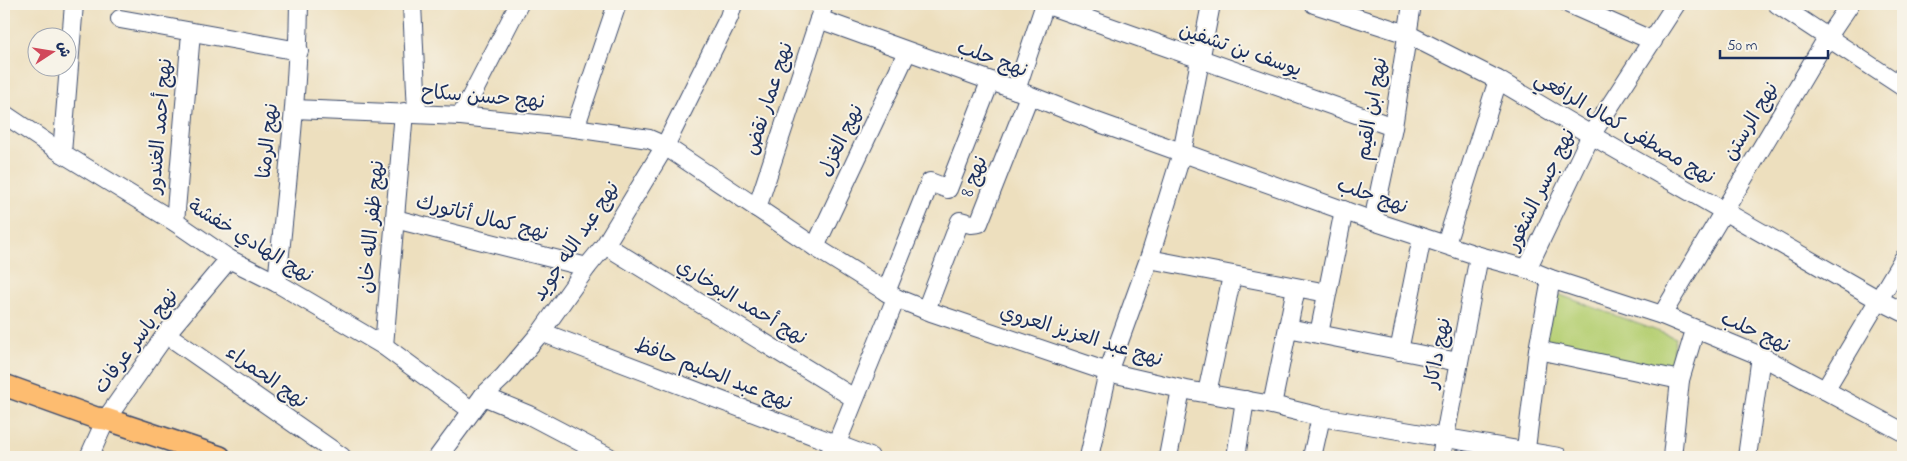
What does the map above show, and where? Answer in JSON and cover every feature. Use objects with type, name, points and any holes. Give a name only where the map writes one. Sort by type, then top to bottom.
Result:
[{"type":"main road","points":[[4,385],[96,418],[106,419],[190,453],[220,457]]},
{"type":"street","points":[[62,153],[74,4]]},
{"type":"street","name":"نهج الرمثا","points":[[276,282],[294,109],[299,4]]},
{"type":"street","name":"نهج ظفر الله خان","points":[[384,346],[395,219],[411,113],[412,4]]},
{"type":"street","points":[[461,116],[519,4]]},
{"type":"street","points":[[575,128],[617,4]]},
{"type":"street","name":"نهج عبد الله جويد","points":[[438,457],[482,396],[504,376],[541,332],[587,267],[605,246],[665,146],[729,17],[733,4]]},
{"type":"street","points":[[1022,93],[1045,4]]},
{"type":"street","name":"يوسف بن تشفين","points":[[1045,4],[1392,126]]},
{"type":"street","points":[[1089,457],[1108,372],[1149,258],[1182,153],[1210,4]]},
{"type":"street","name":"نهج مصطفى كمال الرافعي","points":[[1314,4],[1407,34],[1498,80],[1879,300],[1903,312]]},
{"type":"street","name":"نهج ابن القيم","points":[[1373,221],[1392,126],[1412,4]]},
{"type":"street","points":[[1570,4],[1653,41]]},
{"type":"street","name":"نهج جسر الشغور","points":[[1527,269],[1591,135],[1676,4]]},
{"type":"street","points":[[1777,4],[1903,87]]},
{"type":"street","name":"نهج الرستن","points":[[1662,315],[1827,38],[1850,4]]},
{"type":"street","name":"نهج حلب","points":[[821,12],[907,52],[1182,153],[1373,221],[1479,256],[1527,269],[1551,279],[1662,315],[1761,356],[1903,432]]},
{"type":"street","name":"نهج عمار نقض","points":[[758,208],[821,12]]},
{"type":"street","points":[[120,19],[191,33],[298,50]]},
{"type":"street","name":"نهج أحمد الغندور","points":[[175,222],[191,33]]},
{"type":"street","name":"نهج الغزل","points":[[815,247],[907,52]]},
{"type":"street","points":[[1446,244],[1498,80]]},
{"type":"street","points":[[832,451],[854,398],[930,182],[948,189],[990,82]]},
{"type":"street","name":"نهج 8","points":[[926,310],[960,221],[971,224],[980,223],[1022,93]]},
{"type":"street","name":"نهج حسن سكاح","points":[[294,109],[461,116],[575,128],[649,139],[665,146]]},
{"type":"street","name":"نهج الهادي خفشة","points":[[4,114],[62,153],[175,222],[229,259],[276,282],[384,346],[471,410]]},
{"type":"street","name":"نهج عبد العزيز العروي","points":[[665,146],[815,247],[891,295],[926,310],[1108,372],[1181,389],[1272,405],[1321,417],[1445,437],[1525,454],[1559,457]]},
{"type":"street","points":[[1319,334],[1344,210]]},
{"type":"street","name":"نهج كمال أتاتورك","points":[[395,219],[587,267]]},
{"type":"street","points":[[1399,351],[1422,236]]},
{"type":"street","name":"نهج أحمد البوخاري","points":[[605,246],[854,398]]},
{"type":"street","name":"نهج داكار","points":[[1441,457],[1479,256]]},
{"type":"street","points":[[1149,258],[1232,276],[1327,293]]},
{"type":"street","name":"نهج ياسر عرفات","points":[[89,457],[106,419],[166,334],[229,259]]},
{"type":"street","points":[[1825,390],[1903,259]]},
{"type":"street","points":[[1207,393],[1232,276]]},
{"type":"street","points":[[1525,454],[1538,350],[1551,279]]},
{"type":"street","points":[[1272,405],[1296,288]]},
{"type":"street","points":[[1288,328],[1458,362]]},
{"type":"street","points":[[1672,457],[1680,380],[1695,330]]},
{"type":"street","name":"نهج عبد الحليم حافظ","points":[[541,332],[832,451],[870,457]]},
{"type":"street","name":"نهج الحمراء","points":[[166,334],[342,457]]},
{"type":"street","points":[[1538,350],[1680,380]]},
{"type":"street","points":[[1747,457],[1761,356]]},
{"type":"street","points":[[1168,457],[1181,389]]},
{"type":"street","points":[[482,396],[529,415],[609,457]]},
{"type":"street","points":[[1236,457],[1245,400]]},
{"type":"street","points":[[1312,457],[1321,417]]},
{"type":"green space","points":[[1555,293],[1676,338],[1669,373],[1544,348]]}]
